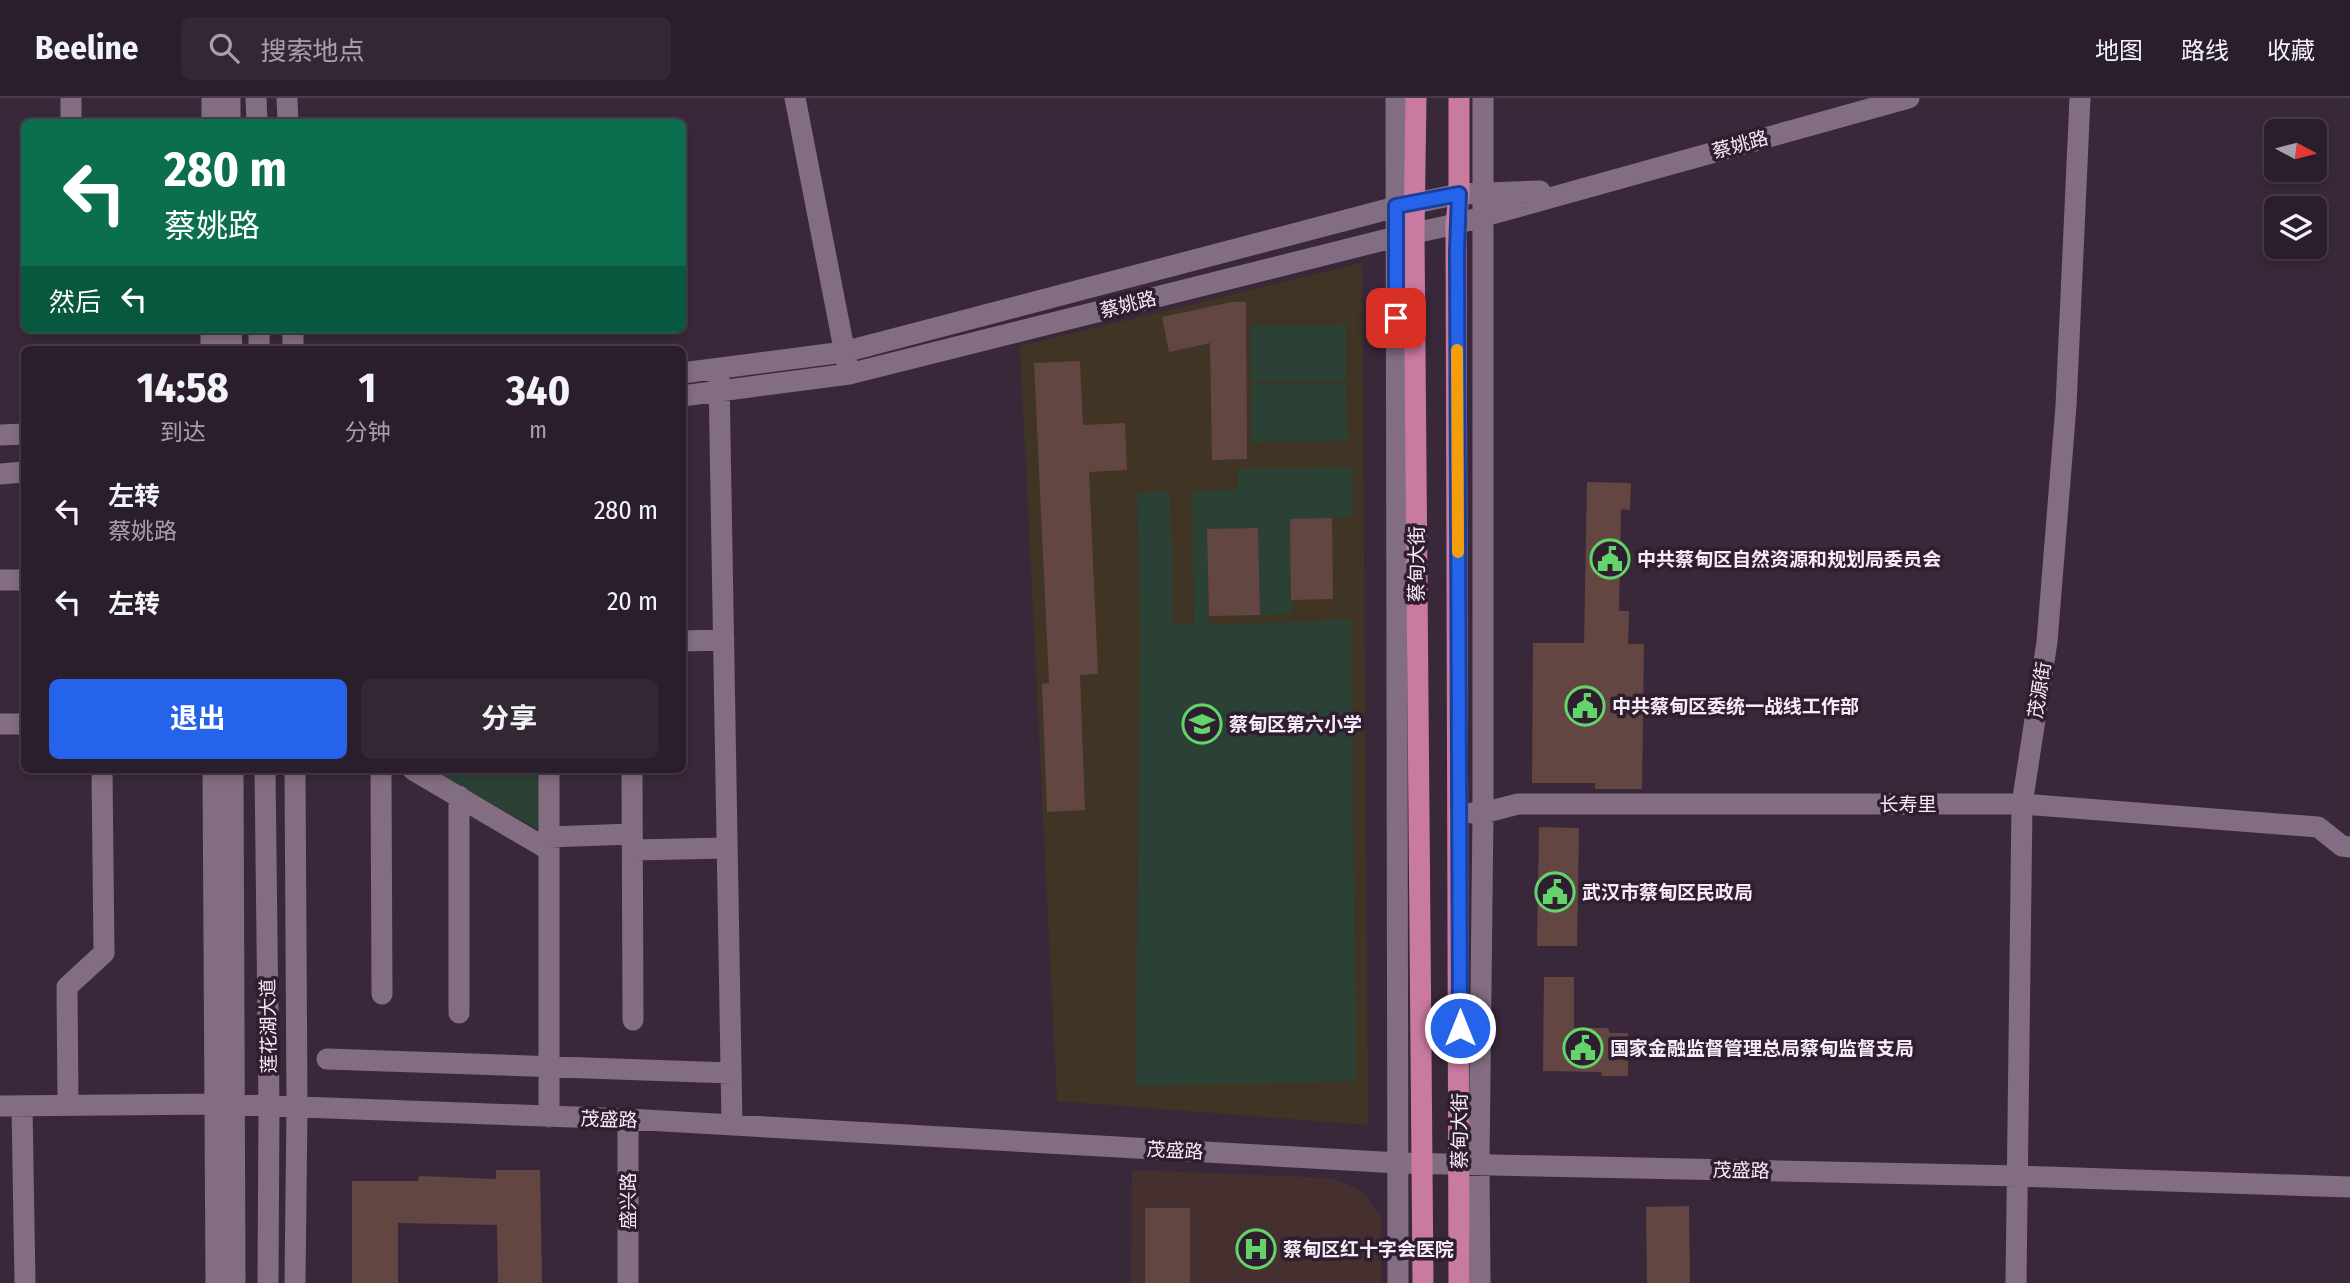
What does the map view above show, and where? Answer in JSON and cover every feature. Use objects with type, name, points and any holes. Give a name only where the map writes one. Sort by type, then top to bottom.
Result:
[{"type":"main road","name":"蔡甸大街","points":[[1416,98],[1405,205],[1405,235],[1423,1283]]},
{"type":"main road","name":"蔡甸大街","points":[[1459,98],[1457,224],[1460,812],[1469,1163],[1460,1283]]},
{"type":"street","points":[[71,98],[71,119]]},
{"type":"street","points":[[212,98],[212,119]]},
{"type":"street","points":[[230,98],[230,119]]},
{"type":"street","points":[[256,98],[257,119]]},
{"type":"street","points":[[287,98],[288,119]]},
{"type":"street","points":[[795,98],[849,374]]},
{"type":"street","points":[[1396,98],[1405,205]]},
{"type":"street","points":[[1480,1283],[1469,1163],[1483,813],[1483,98]]},
{"type":"street","name":"蔡姚路","points":[[686,395],[849,374],[1457,224],[1909,98]]},
{"type":"street","name":"茂源街","points":[[2016,1283],[2022,804],[2047,642],[2064,434],[2080,98]]},
{"type":"street","name":"蔡姚路","points":[[686,373],[844,352],[1405,205],[1459,194],[1570,191]]},
{"type":"street","points":[[1398,1283],[1405,235]]},
{"type":"street","points":[[719,369],[732,1125]]},
{"type":"street","points":[[0,435],[21,434]]},
{"type":"street","points":[[0,474],[21,472]]},
{"type":"street","points":[[0,580],[21,580]]},
{"type":"street","points":[[686,641],[724,640]]},
{"type":"street","points":[[0,724],[21,724]]},
{"type":"street","points":[[68,1104],[67,987],[104,953],[103,773]]},
{"type":"street","name":"莲花湖大道","points":[[213,773],[235,1283]]},
{"type":"street","name":"莲花湖大道","points":[[216,1283],[226,1105],[233,773]]},
{"type":"street","name":"莲花湖大道","points":[[265,773],[268,1283]]},
{"type":"street","name":"莲花湖大道","points":[[295,773],[298,1107],[295,1283]]},
{"type":"street","points":[[380,773],[382,994]]},
{"type":"street","points":[[418,773],[549,844],[633,842],[727,848]]},
{"type":"street","points":[[548,1116],[549,773]]},
{"type":"street","points":[[632,773],[633,1020]]},
{"type":"street","points":[[458,1013],[459,796]]},
{"type":"street","name":"长寿里","points":[[1460,812],[1483,813],[1518,804],[2022,804],[2318,827],[2342,846],[2350,847]]},
{"type":"street","points":[[327,1059],[731,1073]]},
{"type":"street","points":[[22,1105],[25,1283]]},
{"type":"street","name":"茂盛路","points":[[0,1106],[269,1106],[628,1119],[1399,1163],[2018,1175],[2350,1187]]},
{"type":"street","name":"盛兴路","points":[[628,1119],[628,1283]]},
{"type":"shaded area","name":"蔡甸区第六小学","points":[[1362,263],[1368,1125],[1057,1101],[1020,346]]},
{"type":"shaded area","name":"蔡甸区红十字会医院","points":[[1132,1170],[1332,1178],[1362,1191],[1381,1216],[1381,1283],[1131,1283]]},
{"type":"green space","points":[[1346,325],[1346,382],[1251,382],[1250,326]]},
{"type":"green space","points":[[1346,384],[1347,441],[1251,442],[1251,385]]},
{"type":"green space","points":[[1353,467],[1353,517],[1290,519],[1292,614],[1260,615],[1258,528],[1207,530],[1209,625],[1351,620],[1356,1081],[1136,1086],[1140,627],[1137,493],[1170,492],[1173,625],[1194,625],[1192,491],[1238,490],[1238,469]]},
{"type":"green space","points":[[437,773],[541,773],[541,831]]},
{"type":"building","points":[[1232,302],[1246,302],[1247,459],[1212,460],[1210,343],[1169,352],[1162,317]]},
{"type":"building","points":[[1080,361],[1083,425],[1125,423],[1127,470],[1089,472],[1098,674],[1080,675],[1085,810],[1047,812],[1042,684],[1049,683],[1034,363]]},
{"type":"building","points":[[1587,482],[1631,483],[1630,510],[1621,509],[1619,611],[1629,611],[1628,644],[1644,644],[1642,789],[1595,789],[1595,783],[1532,783],[1533,643],[1584,643]]},
{"type":"building","points":[[1332,518],[1333,599],[1291,600],[1290,519]]},
{"type":"building","points":[[1258,528],[1260,615],[1209,616],[1207,529]]},
{"type":"building","points":[[1539,827],[1579,828],[1577,946],[1537,946]]},
{"type":"building","points":[[1544,977],[1574,977],[1574,1028],[1608,1028],[1610,1033],[1628,1033],[1628,1076],[1602,1076],[1601,1072],[1543,1071]]},
{"type":"building","points":[[496,1170],[540,1170],[542,1283],[498,1283],[497,1225],[398,1223],[398,1283],[352,1283],[352,1181],[418,1181],[419,1176],[496,1179]]},
{"type":"building","points":[[1689,1206],[1690,1283],[1647,1283],[1646,1207]]},
{"type":"building","points":[[1145,1208],[1190,1208],[1190,1283],[1145,1283]]},
{"type":"slow traffic","points":[[1457,350],[1458,552]]},
{"type":"place","name":"中共蔡甸区自然资源和规划局委员会","points":[[1610,559]]},
{"type":"place","name":"中共蔡甸区委统一战线工作部","points":[[1585,706]]},
{"type":"place","name":"蔡甸区第六小学","points":[[1202,724]]},
{"type":"place","name":"武汉市蔡甸区民政局","points":[[1555,892]]},
{"type":"place","name":"国家金融监督管理总局蔡甸监督支局","points":[[1583,1048]]},
{"type":"place","name":"蔡甸区红十字会医院","points":[[1256,1249]]},
{"type":"route","points":[[1396,318],[1396,206],[1459,194],[1460,1028]]}]
